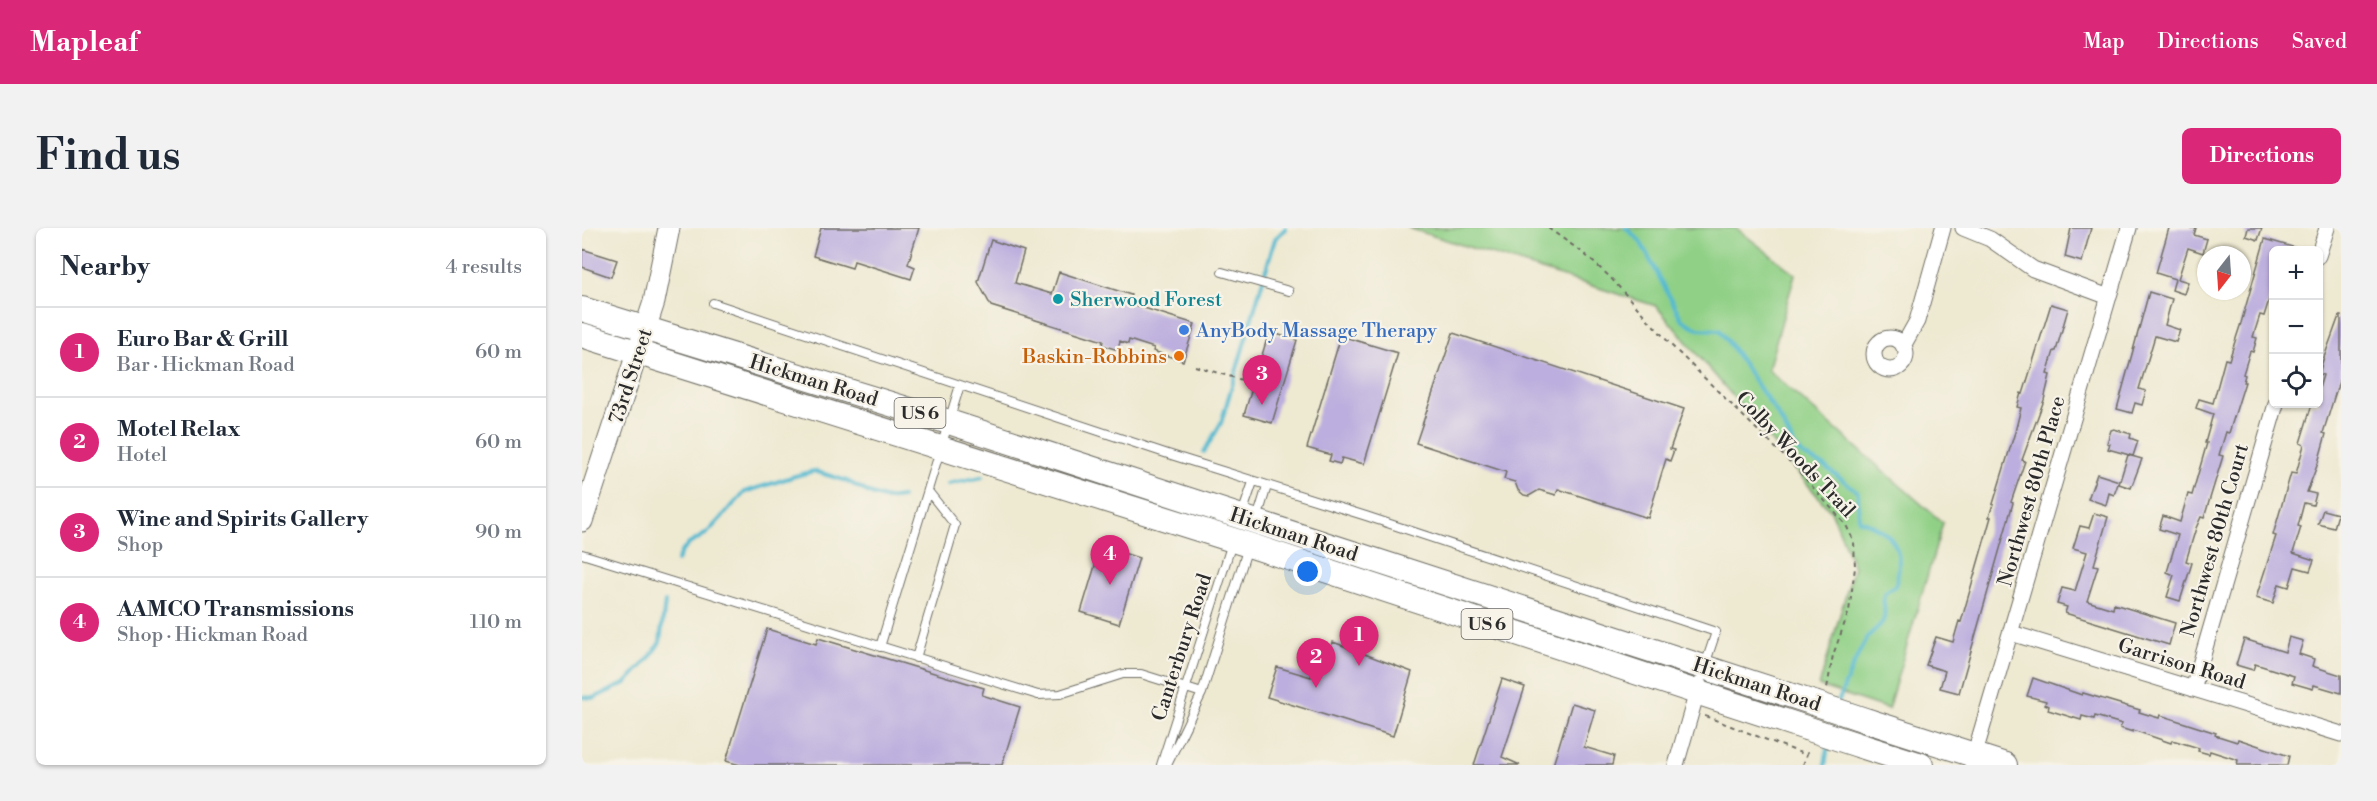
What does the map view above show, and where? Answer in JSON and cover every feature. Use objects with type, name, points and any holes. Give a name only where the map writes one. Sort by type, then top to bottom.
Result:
[{"type":"main road","name":"73rd Street","points":[[582,521],[654,302],[669,228]]},
{"type":"main road","name":"Hickman Road","points":[[582,309],[949,422],[1700,703],[1808,735],[1861,746],[1921,765]]},
{"type":"main road","name":"Hickman Road","points":[[582,335],[941,448],[1245,531],[1704,667],[1820,699],[1868,721],[1974,760],[2005,765]]},
{"type":"street","points":[[1903,346],[1917,321],[1943,228]]},
{"type":"street","points":[[1963,228],[1990,240],[2033,269],[2109,297]]},
{"type":"street","name":"Northwest 80th Place","points":[[1974,760],[2129,228]]},
{"type":"street","points":[[2322,246],[2327,228]]},
{"type":"street","name":"Northwest 80th Court","points":[[2193,689],[2275,408]]},
{"type":"street","name":"Garrison Road","points":[[2011,633],[2341,734]]},
{"type":"street","points":[[1676,765],[1700,703],[1704,667]]},
{"type":"lane","points":[[1222,272],[1289,291]]},
{"type":"lane","points":[[713,303],[1716,632],[1704,667]]},
{"type":"lane","points":[[880,647],[960,385]]},
{"type":"lane","points":[[1245,531],[1253,482]]},
{"type":"lane","points":[[1245,531],[1267,486]]},
{"type":"lane","points":[[916,658],[955,525],[928,491]]},
{"type":"lane","name":"Canterbury Road","points":[[1161,765],[1186,688],[1245,531]]},
{"type":"lane","name":"Canterbury Road","points":[[1167,765],[1202,693],[1245,531]]},
{"type":"lane","points":[[582,554],[1038,695],[1060,694],[1123,674],[1141,674],[1202,693]]},
{"type":"path","name":"Colby Woods Trail","points":[[1548,228],[1582,252],[1609,276],[1671,346],[1796,468],[1846,525],[1854,542],[1856,568],[1849,611],[1820,699]]},
{"type":"path","points":[[1195,366],[1252,383],[1256,375]]},
{"type":"path","points":[[1700,703],[1706,717],[1806,755]]},
{"type":"path","points":[[1803,765],[1808,735]]},
{"type":"green space","points":[[1408,228],[1736,228],[1795,274],[1768,370],[1943,523],[1888,709],[1819,686],[1854,567],[1832,513],[1656,306]]},
{"type":"building","points":[[821,228],[919,228],[908,264],[915,267],[911,279],[854,261],[852,268],[813,256]]},
{"type":"building","points":[[2071,228],[2091,228],[2082,262],[2065,257]]},
{"type":"building","points":[[2169,228],[2196,228],[2194,235],[2207,239],[2205,246],[2197,246],[2197,251],[2188,248],[2178,279],[2188,282],[2184,294],[2172,290],[2175,279],[2156,273]]},
{"type":"building","points":[[2248,228],[2262,228],[2258,240],[2246,236]]},
{"type":"building","points":[[2265,239],[2289,246],[2269,246],[2269,300],[2264,316],[2260,315],[2253,337],[2257,338],[2253,352],[2250,351],[2243,374],[2245,375],[2243,382],[2245,382],[2229,433],[2226,432],[2219,455],[2223,456],[2204,518],[2201,517],[2196,528],[2186,561],[2192,563],[2180,601],[2167,597],[2174,575],[2167,572],[2178,535],[2159,529],[2163,516],[2180,522],[2188,494],[2192,495],[2213,414],[2196,408],[2199,399],[2213,403],[2225,359],[2229,360],[2248,300],[2251,300],[2251,288]]},
{"type":"building","name":"Sherwood Forest","points":[[991,240],[1024,251],[1015,283],[1052,294],[1059,272],[1131,295],[1128,303],[1195,324],[1183,361],[1129,340],[1128,344],[1120,341],[1118,350],[1102,345],[1103,341],[991,306],[978,282]]},
{"type":"building","points":[[582,249],[617,260],[611,277],[582,267]]},
{"type":"building","points":[[2149,292],[2172,299],[2165,325],[2180,330],[2176,342],[2155,336],[2139,389],[2146,391],[2142,405],[2135,403],[2132,413],[2117,409]]},
{"type":"building","points":[[2051,304],[2068,309],[2047,374],[2050,375],[2044,400],[2022,460],[2025,461],[2011,502],[2013,503],[1959,693],[1940,688],[1945,671],[1926,665],[1936,637],[1953,642],[1959,621],[1961,622],[2015,432],[2021,408],[2017,407]]},
{"type":"building","points":[[2339,316],[2341,316],[2341,375],[2323,433],[2326,434],[2318,463],[2307,492],[2316,494],[2313,505],[2304,503],[2298,526],[2301,527],[2293,553],[2314,560],[2310,571],[2295,567],[2289,587],[2279,584],[2273,603],[2256,598],[2276,536],[2273,535],[2291,473],[2296,474],[2304,445],[2300,443],[2311,408],[2323,408],[2323,360]]},
{"type":"building","points":[[1269,332],[1297,340],[1272,423],[1244,415]]},
{"type":"building","points":[[1453,333],[1684,409],[1670,449],[1674,450],[1670,461],[1666,459],[1648,518],[1558,489],[1556,495],[1539,490],[1529,496],[1524,495],[1518,490],[1515,482],[1504,479],[1506,472],[1416,443]]},
{"type":"building","points":[[1341,336],[1398,353],[1364,464],[1342,458],[1340,464],[1329,461],[1331,455],[1307,448]]},
{"type":"building","points":[[2111,430],[2131,434],[2130,438],[2138,441],[2133,456],[2108,449],[2110,444],[2107,443]]},
{"type":"building","points":[[2128,455],[2142,459],[2131,488],[2119,484]]},
{"type":"building","points":[[2097,474],[2119,481],[2114,495],[2109,493],[2106,505],[2088,499]]},
{"type":"building","points":[[2323,510],[2338,514],[2334,528],[2318,524]]},
{"type":"building","points":[[2094,513],[2108,517],[2094,565],[2098,566],[2087,601],[2113,609],[2114,604],[2175,623],[2169,645],[2065,613],[2067,607],[2057,604],[2062,588],[2075,591],[2087,552],[2073,548],[2080,526],[2089,528]]},
{"type":"building","points":[[1101,546],[1139,558],[1119,624],[1081,612]]},
{"type":"building","points":[[767,629],[816,644],[818,638],[984,688],[982,695],[1020,707],[1002,765],[740,765],[726,761]]},
{"type":"building","points":[[2289,637],[2303,641],[2299,654],[2314,659],[2312,666],[2341,675],[2341,693],[2314,685],[2313,689],[2292,683],[2294,676],[2255,664],[2253,670],[2236,665],[2244,639],[2285,652]]},
{"type":"building","points":[[1333,642],[1412,672],[1393,736],[1267,697],[1277,667],[1311,677],[1320,649],[1330,651]]},
{"type":"building","points":[[2033,678],[2082,695],[2083,693],[2140,710],[2139,712],[2159,718],[2160,715],[2237,742],[2238,739],[2289,756],[2287,765],[2237,765],[2238,760],[2210,751],[2209,754],[2198,751],[2199,748],[2172,740],[2171,743],[2120,728],[2122,724],[2095,716],[2094,719],[2082,716],[2081,720],[2048,710],[2049,706],[2045,704],[2046,701],[2027,696]]},
{"type":"building","points":[[1502,679],[1525,687],[1502,757],[1520,765],[1474,765]]},
{"type":"building","points":[[1572,703],[1595,710],[1584,747],[1614,756],[1612,765],[1553,765]]},
{"type":"waterway","points":[[1204,452],[1221,423],[1275,239],[1286,228]]},
{"type":"waterway","points":[[1626,228],[1640,241],[1682,320],[1698,329],[1720,330],[1780,418],[1795,447],[1804,456],[1823,465],[1858,492],[1859,520],[1881,530],[1889,537],[1898,552],[1899,562],[1895,586],[1884,594],[1883,621],[1863,646],[1838,703]]},
{"type":"waterway","points":[[677,561],[681,552],[707,533],[745,492],[795,476],[814,471],[847,481],[871,494],[887,499],[902,497]]},
{"type":"waterway","points":[[948,484],[982,477]]},
{"type":"waterway","points":[[582,697],[594,698],[626,683],[650,657],[660,642],[665,602]]},
{"type":"waterway","points":[[1825,765],[1828,745]]},
{"type":"place","name":"Sherwood Forest","points":[[1058,299]]},
{"type":"place","name":"AnyBody Massage Therapy","points":[[1184,330]]},
{"type":"place","name":"Baskin-Robbins","points":[[1179,356]]},
{"type":"place","name":"Wine and Spirits Gallery","points":[[1262,405]]},
{"type":"place","name":"AAMCO Transmissions","points":[[1110,585]]},
{"type":"place","name":"Euro Bar & Grill","points":[[1359,666]]},
{"type":"place","name":"Motel Relax","points":[[1316,688]]}]
